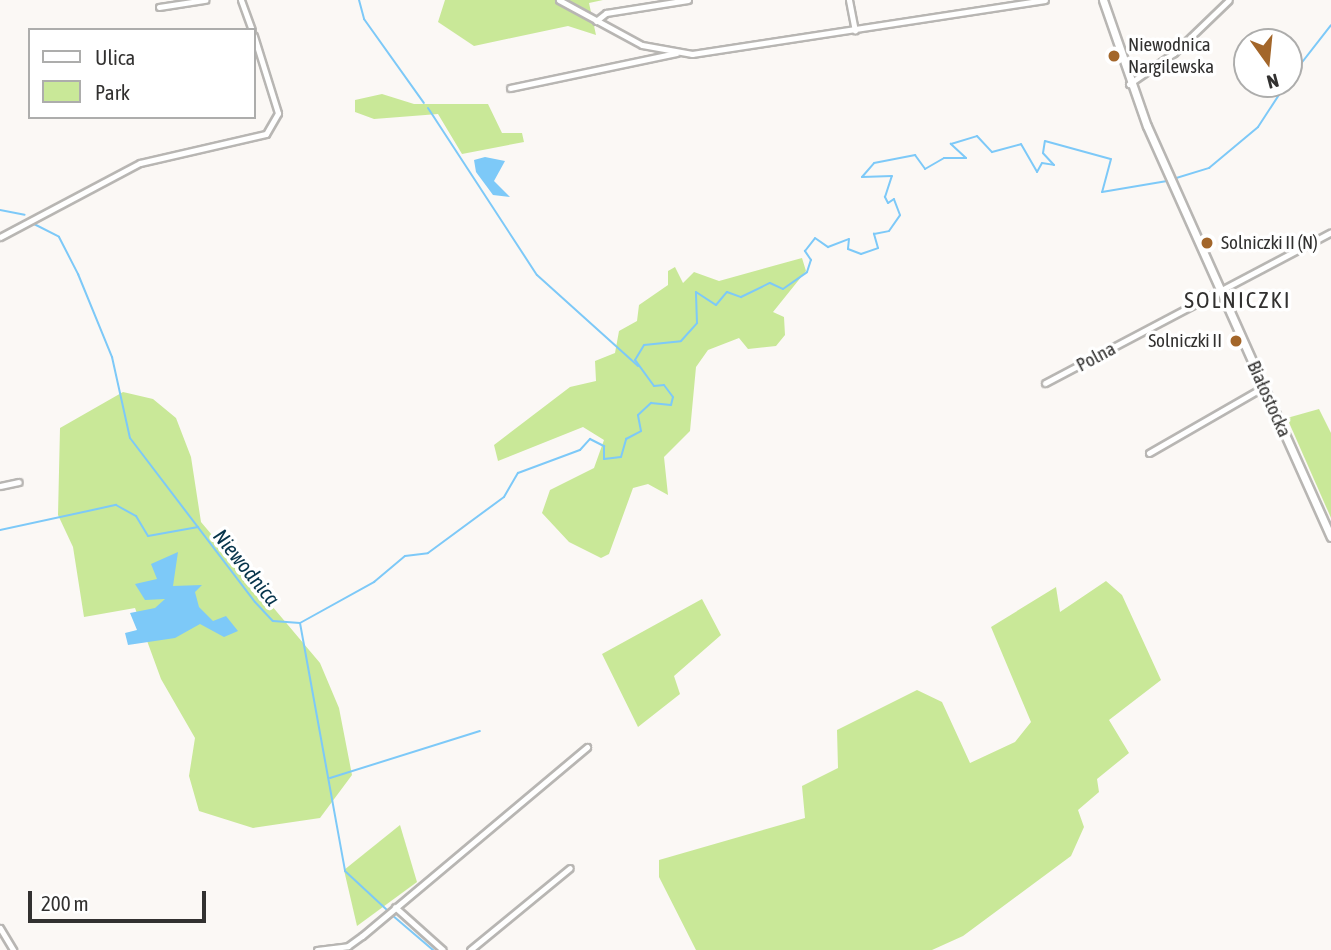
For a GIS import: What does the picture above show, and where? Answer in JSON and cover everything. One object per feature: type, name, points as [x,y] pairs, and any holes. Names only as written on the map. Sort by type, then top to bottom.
[{"type":"street","points":[[159,7],[205,0]]},
{"type":"street","points":[[242,0],[251,28]]},
{"type":"street","points":[[559,0],[642,45],[676,53]]},
{"type":"street","points":[[596,21],[606,13],[688,0]]},
{"type":"street","points":[[849,0],[855,30]]},
{"type":"street","points":[[510,88],[676,53],[855,30],[1045,0]]},
{"type":"street","name":"Białostocka","points":[[1103,0],[1129,84],[1331,537]]},
{"type":"street","points":[[1129,84],[1174,53],[1229,0]]},
{"type":"street","points":[[0,237],[116,173],[266,134],[278,113],[256,42]]},
{"type":"street","name":"Polna","points":[[1045,383],[1331,232]]},
{"type":"street","points":[[1149,453],[1264,387]]},
{"type":"street","points":[[0,486],[19,482]]},
{"type":"street","points":[[317,950],[348,946],[587,747]]},
{"type":"street","points":[[470,950],[570,868]]},
{"type":"street","points":[[395,907],[443,950]]},
{"type":"street","points":[[0,928],[13,950]]},
{"type":"green space","points":[[445,0],[603,0],[589,3],[596,35],[568,26],[474,46],[438,22]]},
{"type":"green space","points":[[382,94],[414,104],[488,104],[502,133],[522,133],[524,142],[462,154],[438,114],[374,119],[355,112],[355,100]]},
{"type":"green space","points":[[802,258],[806,271],[773,312],[784,317],[785,335],[776,346],[748,349],[739,338],[708,350],[696,367],[690,431],[664,457],[668,495],[648,484],[633,488],[609,554],[601,558],[569,542],[542,513],[550,490],[594,468],[604,440],[583,427],[498,461],[494,445],[570,387],[596,381],[595,361],[615,353],[619,331],[637,321],[639,305],[668,285],[668,271],[675,267],[683,283],[694,272],[719,281]]},
{"type":"green space","points":[[123,392],[153,399],[176,418],[191,457],[201,522],[320,663],[339,708],[352,775],[320,818],[253,828],[199,811],[189,776],[195,738],[161,679],[135,608],[84,617],[73,547],[58,515],[60,428]]},
{"type":"green space","points":[[1319,409],[1331,433],[1331,518],[1287,418]]},
{"type":"green space","points":[[1106,581],[1122,595],[1161,680],[1109,720],[1129,753],[1097,779],[1099,792],[1078,810],[1084,827],[1071,856],[963,936],[932,950],[696,950],[659,877],[659,860],[805,818],[802,786],[838,768],[837,730],[917,690],[942,702],[970,763],[1015,742],[1031,722],[991,627],[1056,587],[1060,612]]},
{"type":"green space","points":[[702,599],[721,635],[674,676],[680,694],[638,727],[602,654]]},
{"type":"green space","points":[[400,825],[417,882],[357,926],[344,870]]},
{"type":"water","points":[[485,157],[505,161],[494,181],[510,197],[493,195],[476,172],[474,160]]},
{"type":"water","points":[[178,552],[173,586],[202,585],[195,592],[199,607],[213,621],[226,616],[238,631],[224,637],[200,624],[175,638],[128,645],[125,633],[137,630],[130,613],[155,608],[165,599],[145,600],[135,584],[157,579],[151,564]]},
{"type":"waterway","points":[[359,0],[364,19],[424,103]]},
{"type":"waterway","name":"Niewodnica","points":[[1303,61],[1331,25]]},
{"type":"waterway","name":"Niewodnica","points":[[1173,179],[1209,168],[1258,127],[1277,98]]},
{"type":"waterway","points":[[428,108],[537,275],[638,366]]},
{"type":"waterway","name":"Niewodnica","points":[[34,224],[59,237],[78,274],[112,357],[130,438],[255,602],[273,621],[300,623],[374,582],[405,556],[428,553],[504,497],[518,473],[580,450],[590,439],[604,446],[604,459],[621,457],[626,439],[641,431],[638,415],[651,403],[671,405],[673,397],[664,385],[654,386],[635,360],[644,345],[681,341],[697,323],[696,292],[716,305],[727,292],[741,297],[770,283],[783,289],[807,272],[811,260],[805,251],[815,238],[828,247],[849,239],[848,249],[861,254],[878,248],[874,234],[889,231],[900,215],[894,199],[888,203],[885,197],[892,176],[862,177],[874,163],[915,155],[925,169],[944,158],[966,158],[951,144],[977,136],[992,152],[1021,144],[1037,172],[1042,163],[1054,165],[1043,153],[1045,141],[1111,159],[1102,192],[1167,181]]},
{"type":"waterway","name":"Niewodnica","points":[[0,210],[25,215]]},
{"type":"waterway","points":[[0,530],[116,505],[136,516],[148,536],[198,527]]},
{"type":"waterway","points":[[300,623],[345,871],[387,910]]},
{"type":"waterway","points":[[330,778],[480,731]]},
{"type":"waterway","points":[[392,915],[433,950]]},
{"type":"place","name":"Niewodnica Nargilewska","points":[[1114,56]]},
{"type":"place","name":"Solniczki II (N)","points":[[1207,243]]},
{"type":"place","name":"Solniczki II","points":[[1236,341]]},
{"type":"district","name":"SOLNICZKI","points":[[1238,300]]}]
